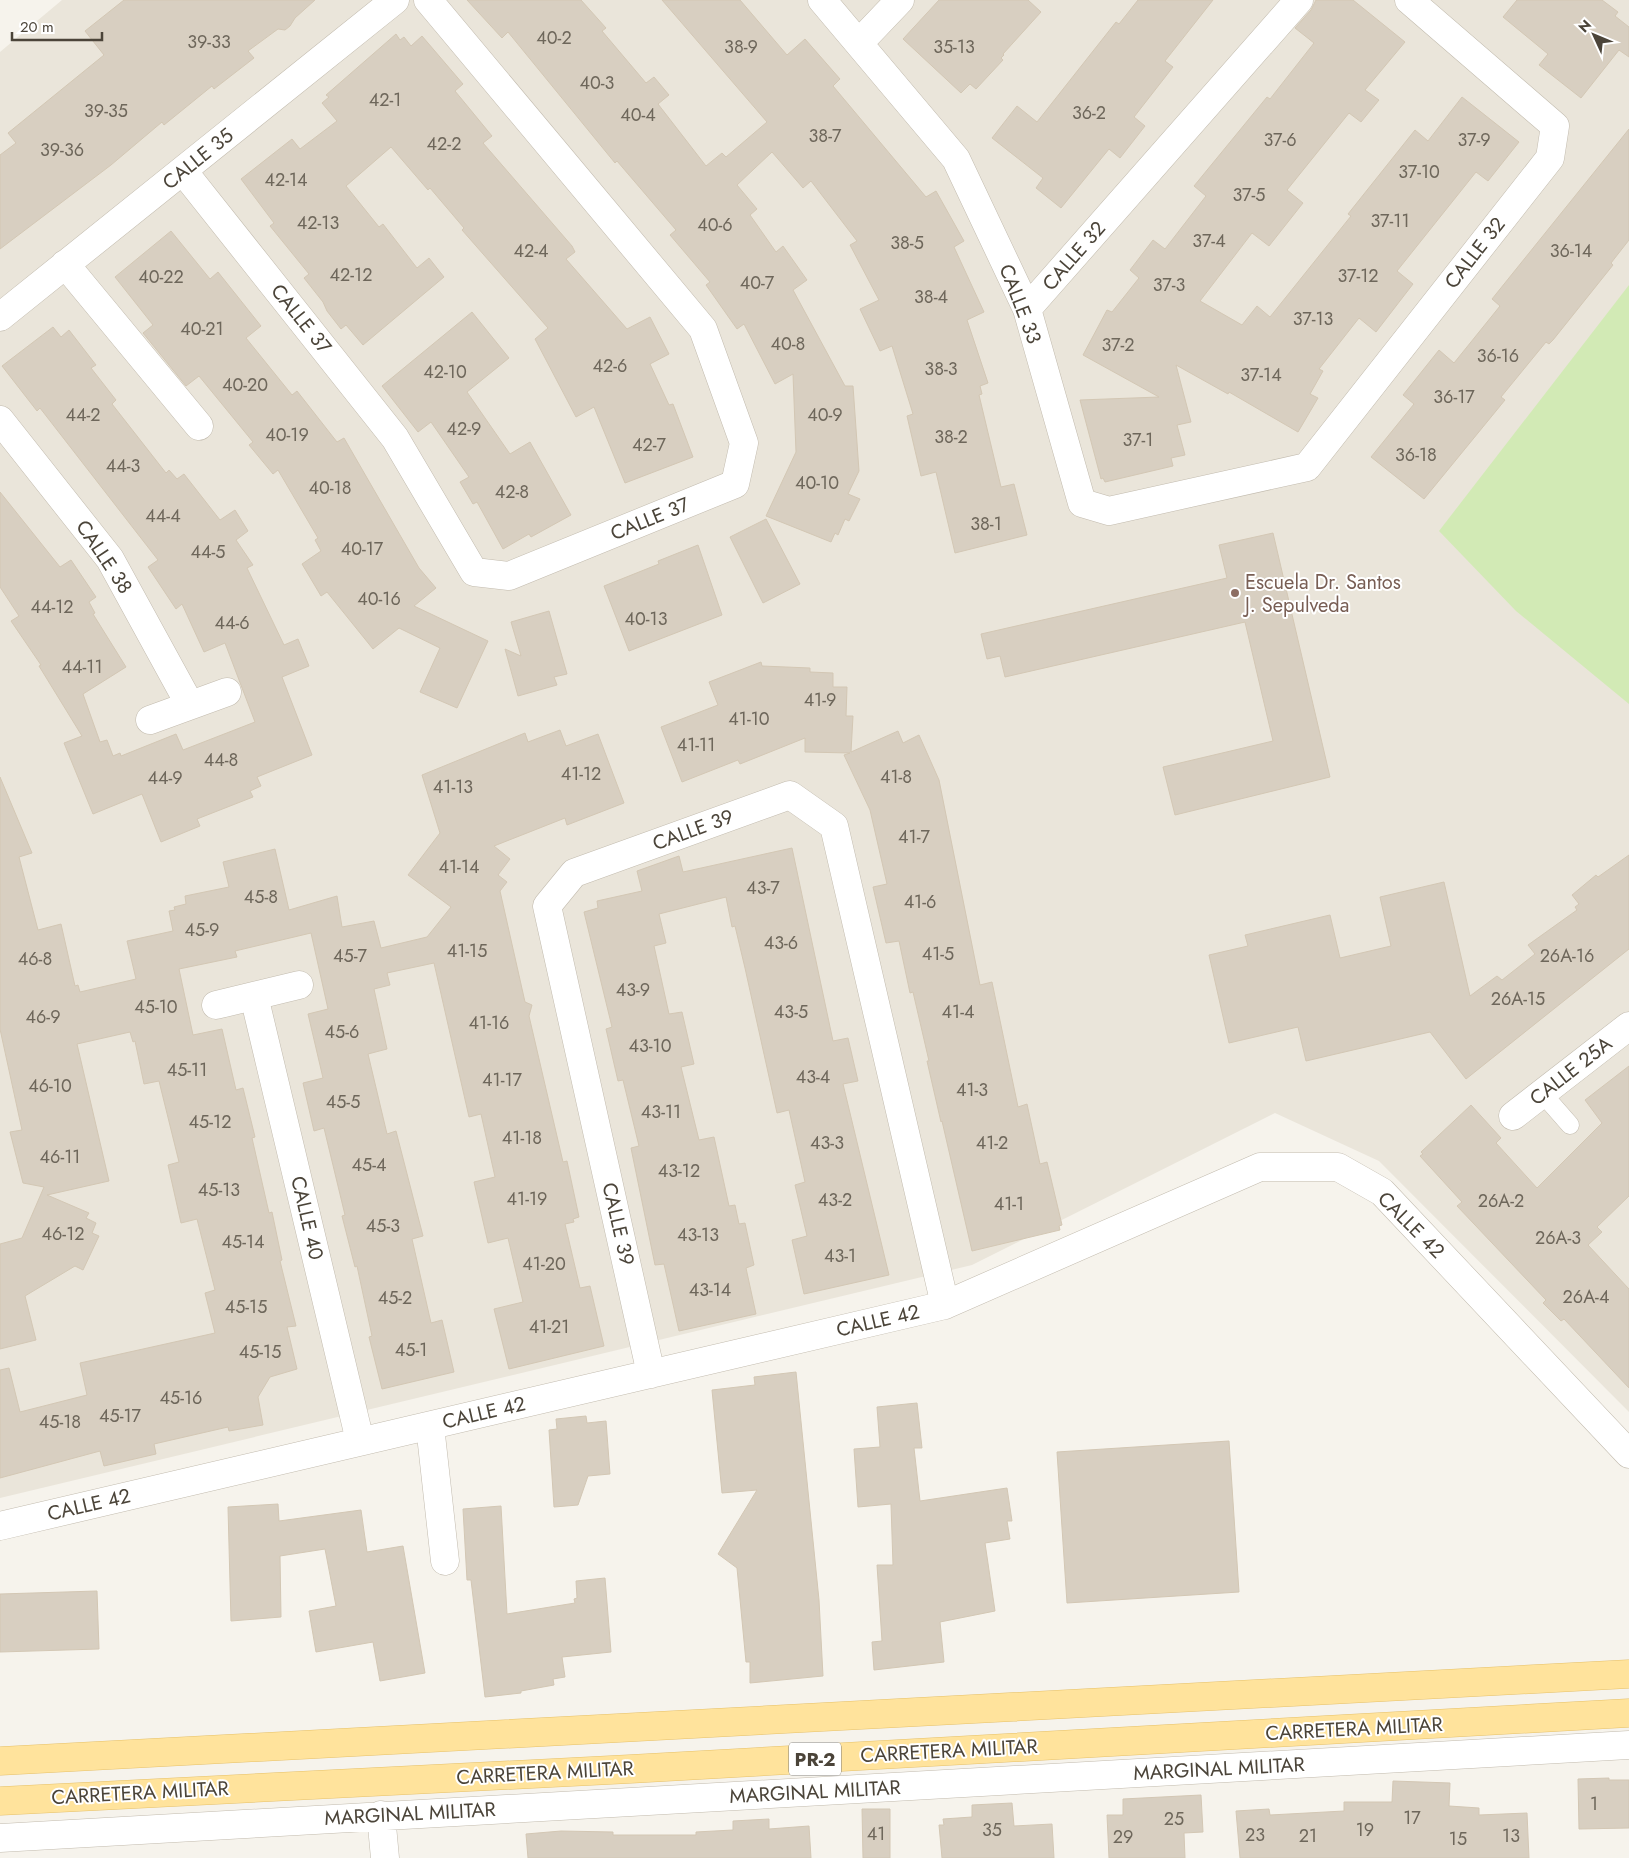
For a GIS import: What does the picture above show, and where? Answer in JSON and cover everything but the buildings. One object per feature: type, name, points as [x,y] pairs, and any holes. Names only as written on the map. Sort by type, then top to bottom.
[{"type":"main road","name":"CARRETERA MILITAR","points":[[0,1761],[1629,1674]]},
{"type":"main road","name":"CARRETERA MILITAR","points":[[0,1801],[1629,1714]]},
{"type":"street","name":"CALLE 35","points":[[0,317],[395,0]]},
{"type":"street","name":"CALLE 37","points":[[183,171],[395,438],[474,572],[509,576],[735,484],[744,443],[703,329],[428,0]]},
{"type":"street","name":"CALLE 33","points":[[822,0],[956,160],[1027,309],[1082,503],[1109,512],[1235,483]]},
{"type":"street","points":[[859,43],[900,0]]},
{"type":"street","name":"CALLE 32","points":[[1027,309],[1299,0]]},
{"type":"street","name":"CALLE 32","points":[[1235,483],[1307,467],[1550,158],[1555,126],[1409,0]]},
{"type":"street","points":[[65,264],[200,426]]},
{"type":"street","name":"CALLE 38","points":[[0,420],[110,559],[190,705]]},
{"type":"street","points":[[150,720],[227,692]]},
{"type":"street","name":"CALLE 39","points":[[651,1374],[546,906],[574,873],[790,795],[834,826],[945,1305]]},
{"type":"street","points":[[216,1005],[298,985]]},
{"type":"street","name":"CALLE 40","points":[[254,996],[360,1441]]},
{"type":"street","name":"CALLE 25A","points":[[1513,1116],[1629,1026]]},
{"type":"street","name":"CALLE 42","points":[[0,1526],[945,1305],[1260,1167],[1338,1167],[1382,1192],[1629,1454]]},
{"type":"street","points":[[430,1426],[445,1561]]},
{"type":"street","name":"MARGINAL MILITAR","points":[[0,1838],[1629,1745]]},
{"type":"street","points":[[381,1815],[385,1858]]},
{"type":"lane","points":[[1542,1093],[1570,1125]]},
{"type":"shaded area","points":[[62,0],[1629,0],[1629,1412],[1379,1161],[1275,1113],[972,1265],[0,1498],[0,52]]},
{"type":"green space","points":[[1629,285],[1629,704],[1516,611],[1439,531]]},
{"type":"place","name":"Escuela Dr. Santos J. Sepulveda","points":[[1235,593]]}]
